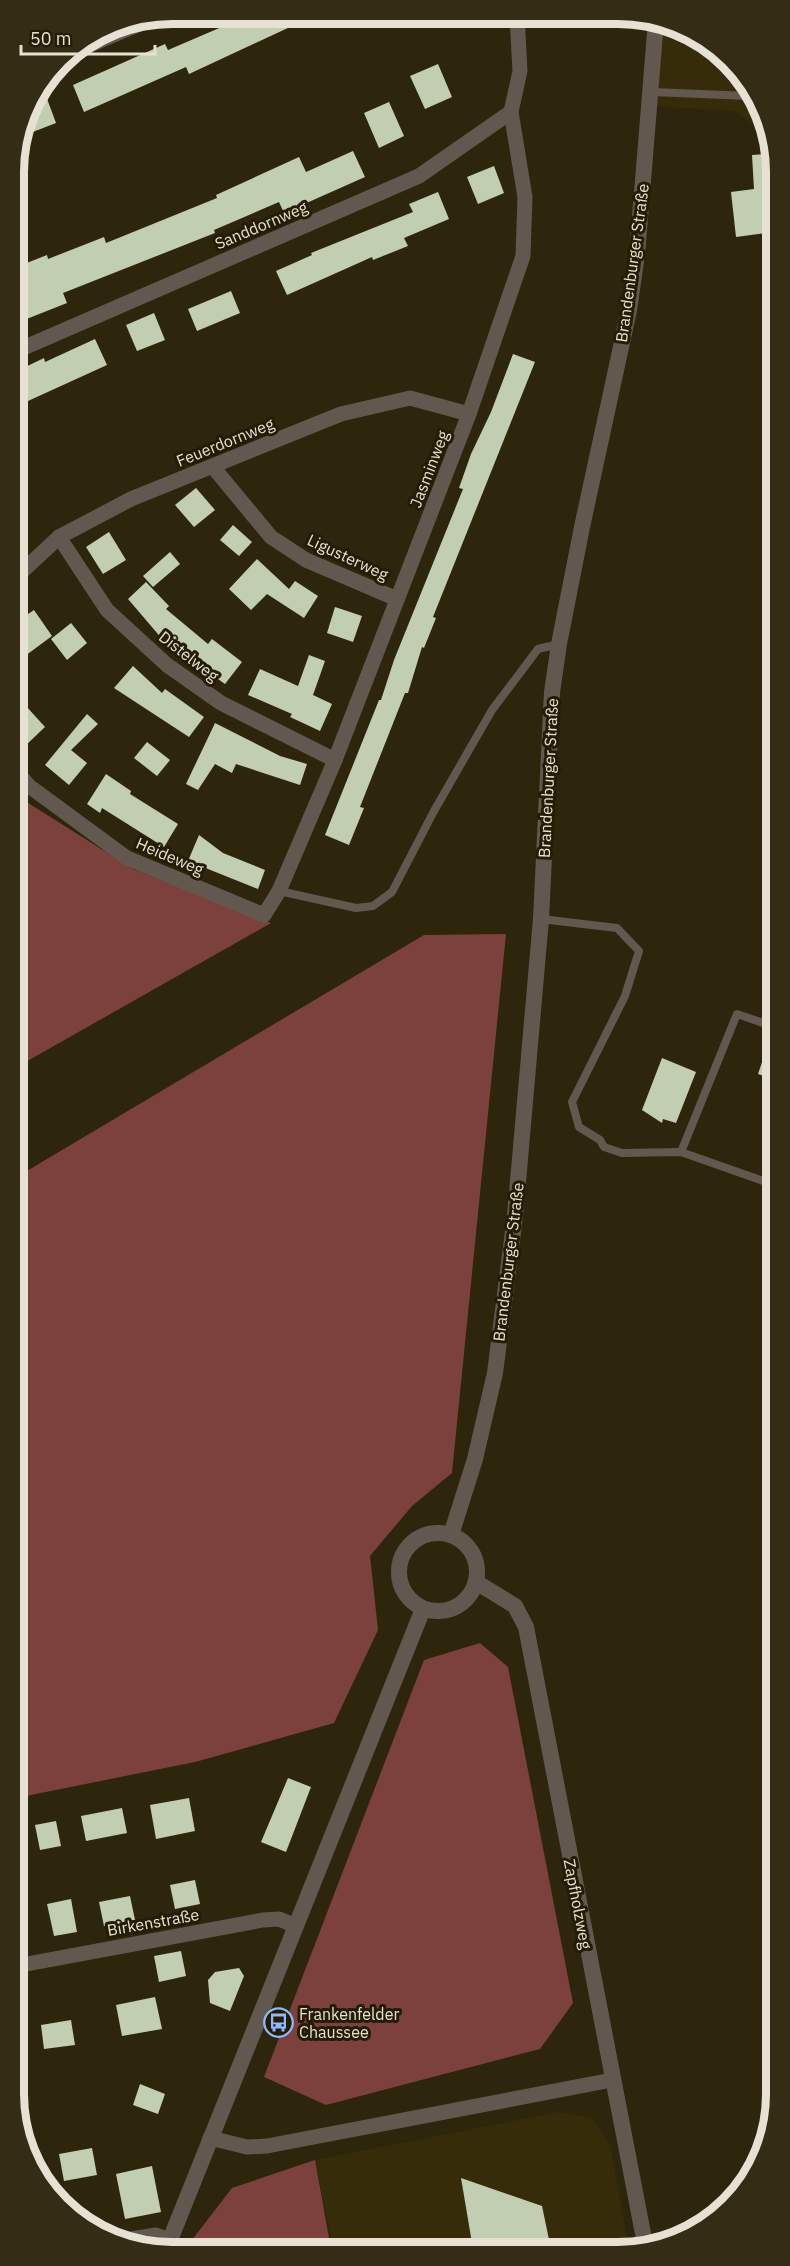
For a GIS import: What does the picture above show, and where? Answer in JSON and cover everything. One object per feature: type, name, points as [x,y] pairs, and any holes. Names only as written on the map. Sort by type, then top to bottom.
[{"type":"street","name":"Jasminweg","points":[[264,915],[279,891],[335,760],[469,414],[524,256],[525,198],[511,112],[520,71],[517,24]]},
{"type":"street","name":"Brandenburger Straße","points":[[451,1535],[475,1459],[495,1373],[515,1216],[541,920],[552,692],[559,644],[629,310],[652,92],[656,29]]},
{"type":"street","name":"Sanddornweg","points":[[24,347],[419,176],[511,112]]},
{"type":"street","name":"Feuerdornweg","points":[[24,569],[58,537],[131,499],[341,414],[410,398],[469,414]]},
{"type":"street","name":"Ligusterweg","points":[[213,467],[271,537],[306,560],[397,599]]},
{"type":"street","name":"Distelweg","points":[[58,537],[107,610],[167,665],[221,703],[335,760]]},
{"type":"street","name":"Heideweg","points":[[24,780],[127,858],[264,915]]},
{"type":"street","points":[[438,1533],[451,1535],[461,1541],[475,1559],[476,1582],[471,1594],[455,1607],[436,1612],[423,1609],[411,1602],[403,1591],[399,1578],[399,1565],[404,1552],[419,1538],[438,1533]]},
{"type":"street","name":"Zapfholzweg","points":[[476,1582],[515,1606],[526,1627],[644,2240]]},
{"type":"street","points":[[169,2242],[423,1609]]},
{"type":"street","name":"Birkenstraße","points":[[24,1965],[262,1920],[279,1919],[296,1926]]},
{"type":"street","points":[[210,2138],[247,2148],[267,2146],[612,2080]]},
{"type":"street","points":[[138,2238],[156,2235],[164,2242]]},
{"type":"lane","points":[[652,92],[744,96]]},
{"type":"lane","points":[[279,891],[356,908],[373,906],[392,892],[434,811],[505,691],[538,649],[559,644]]},
{"type":"lane","points":[[541,920],[617,928],[639,951],[626,996],[572,1102],[579,1127],[600,1140],[604,1147],[622,1153],[681,1152],[766,1182]]},
{"type":"lane","points":[[681,1152],[737,1014],[766,1024]]},
{"type":"shaded area","points":[[657,29],[692,44],[723,67],[746,98],[759,127],[734,111],[651,106]]},
{"type":"shaded area","points":[[24,800],[133,869],[271,923],[24,1063]]},
{"type":"shaded area","points":[[506,934],[452,1473],[412,1506],[370,1556],[378,1630],[334,1723],[195,1762],[24,1796],[24,1173],[424,935]]},
{"type":"shaded area","points":[[480,1643],[508,1667],[573,2003],[540,2049],[326,2105],[264,2077],[424,1660]]},
{"type":"shaded area","points":[[558,2112],[593,2118],[610,2145],[628,2241],[332,2242],[315,2160]]},
{"type":"shaded area","points":[[315,2160],[330,2242],[190,2242],[232,2188]]},
{"type":"building","points":[[229,24],[296,24],[189,74],[186,67],[84,112],[73,85],[165,44],[168,50]]},
{"type":"building","points":[[438,64],[452,97],[425,109],[410,76]]},
{"type":"building","points":[[45,96],[56,123],[29,133],[35,116]]},
{"type":"building","points":[[389,102],[404,136],[379,148],[364,113]]},
{"type":"building","points":[[353,151],[365,177],[284,213],[279,202],[214,230],[215,233],[63,293],[67,303],[24,320],[24,264],[47,255],[48,259],[104,237],[106,243],[217,198],[216,195],[299,157],[306,172]]},
{"type":"building","points":[[765,154],[766,233],[736,237],[731,192],[754,189],[752,155]]},
{"type":"building","points":[[494,166],[504,193],[478,204],[467,177]]},
{"type":"building","points":[[438,192],[449,219],[404,238],[408,246],[373,260],[372,257],[287,295],[276,271],[312,255],[311,253],[413,212],[409,204]]},
{"type":"building","points":[[231,291],[240,313],[197,331],[188,309]]},
{"type":"building","points":[[154,313],[165,340],[137,351],[126,325]]},
{"type":"building","points":[[95,339],[107,365],[28,401],[24,392],[24,368],[44,358],[45,362]]},
{"type":"building","points":[[513,354],[535,362],[433,617],[436,618],[424,648],[422,647],[408,693],[405,693],[360,807],[364,808],[349,845],[325,835],[379,700],[381,700],[394,660],[463,489],[459,488],[471,454],[491,412]]},
{"type":"building","points":[[196,488],[215,510],[194,527],[175,505]]},
{"type":"building","points":[[233,525],[252,542],[239,556],[220,540]]},
{"type":"building","points":[[109,532],[126,560],[103,574],[86,547]]},
{"type":"building","points":[[170,552],[180,564],[153,587],[143,576]]},
{"type":"building","points":[[257,559],[289,589],[295,581],[318,596],[304,618],[267,594],[251,610],[229,589]]},
{"type":"building","points":[[146,582],[169,606],[166,609],[208,644],[212,639],[242,662],[225,684],[163,640],[128,599]]},
{"type":"building","points":[[335,607],[362,616],[353,642],[327,633]]},
{"type":"building","points":[[34,610],[52,636],[25,656],[24,654],[24,617]]},
{"type":"building","points":[[71,623],[87,643],[67,660],[51,639]]},
{"type":"building","points":[[309,655],[325,661],[313,695],[332,704],[320,731],[290,717],[292,714],[248,695],[260,669],[298,686]]},
{"type":"building","points":[[133,666],[162,693],[165,689],[204,717],[189,737],[114,688]]},
{"type":"building","points":[[26,706],[45,727],[24,747],[24,708]]},
{"type":"building","points":[[87,714],[98,724],[71,750],[87,763],[69,785],[45,765]]},
{"type":"building","points":[[215,723],[280,756],[307,764],[300,785],[236,764],[232,773],[215,764],[198,790],[186,784]]},
{"type":"building","points":[[147,742],[170,760],[157,776],[134,758]]},
{"type":"building","points":[[106,774],[131,791],[130,794],[178,824],[164,847],[102,808],[100,813],[87,804]]},
{"type":"building","points":[[199,835],[223,853],[265,870],[258,889],[188,861]]},
{"type":"building","points":[[766,1051],[766,1077],[758,1074]]},
{"type":"building","points":[[662,1058],[696,1072],[676,1123],[663,1119],[662,1123],[642,1110]]},
{"type":"building","points":[[288,1778],[311,1787],[286,1852],[261,1842]]},
{"type":"building","points":[[189,1798],[195,1831],[156,1839],[150,1805]]},
{"type":"building","points":[[122,1808],[127,1833],[86,1841],[81,1816]]},
{"type":"building","points":[[56,1821],[61,1846],[40,1850],[35,1825]]},
{"type":"building","points":[[195,1880],[200,1904],[175,1909],[170,1885]]},
{"type":"building","points":[[130,1896],[135,1920],[104,1926],[99,1902]]},
{"type":"building","points":[[71,1899],[77,1932],[54,1936],[47,1904]]},
{"type":"building","points":[[181,1951],[186,1976],[159,1982],[154,1956]]},
{"type":"building","points":[[239,1968],[244,1976],[230,2011],[210,2003],[208,1980],[215,1972]]},
{"type":"building","points":[[155,1997],[162,2029],[122,2036],[116,2005]]},
{"type":"building","points":[[71,2020],[75,2045],[44,2049],[41,2025]]},
{"type":"building","points":[[140,2084],[165,2094],[158,2114],[133,2105]]},
{"type":"building","points":[[92,2148],[97,2175],[64,2181],[59,2154]]},
{"type":"building","points":[[152,2166],[161,2212],[125,2219],[116,2174]]},
{"type":"building","points":[[461,2178],[542,2206],[550,2242],[472,2242]]},
{"type":"place","name":"Frankenfelder Chaussee","points":[[278,2023]]}]
